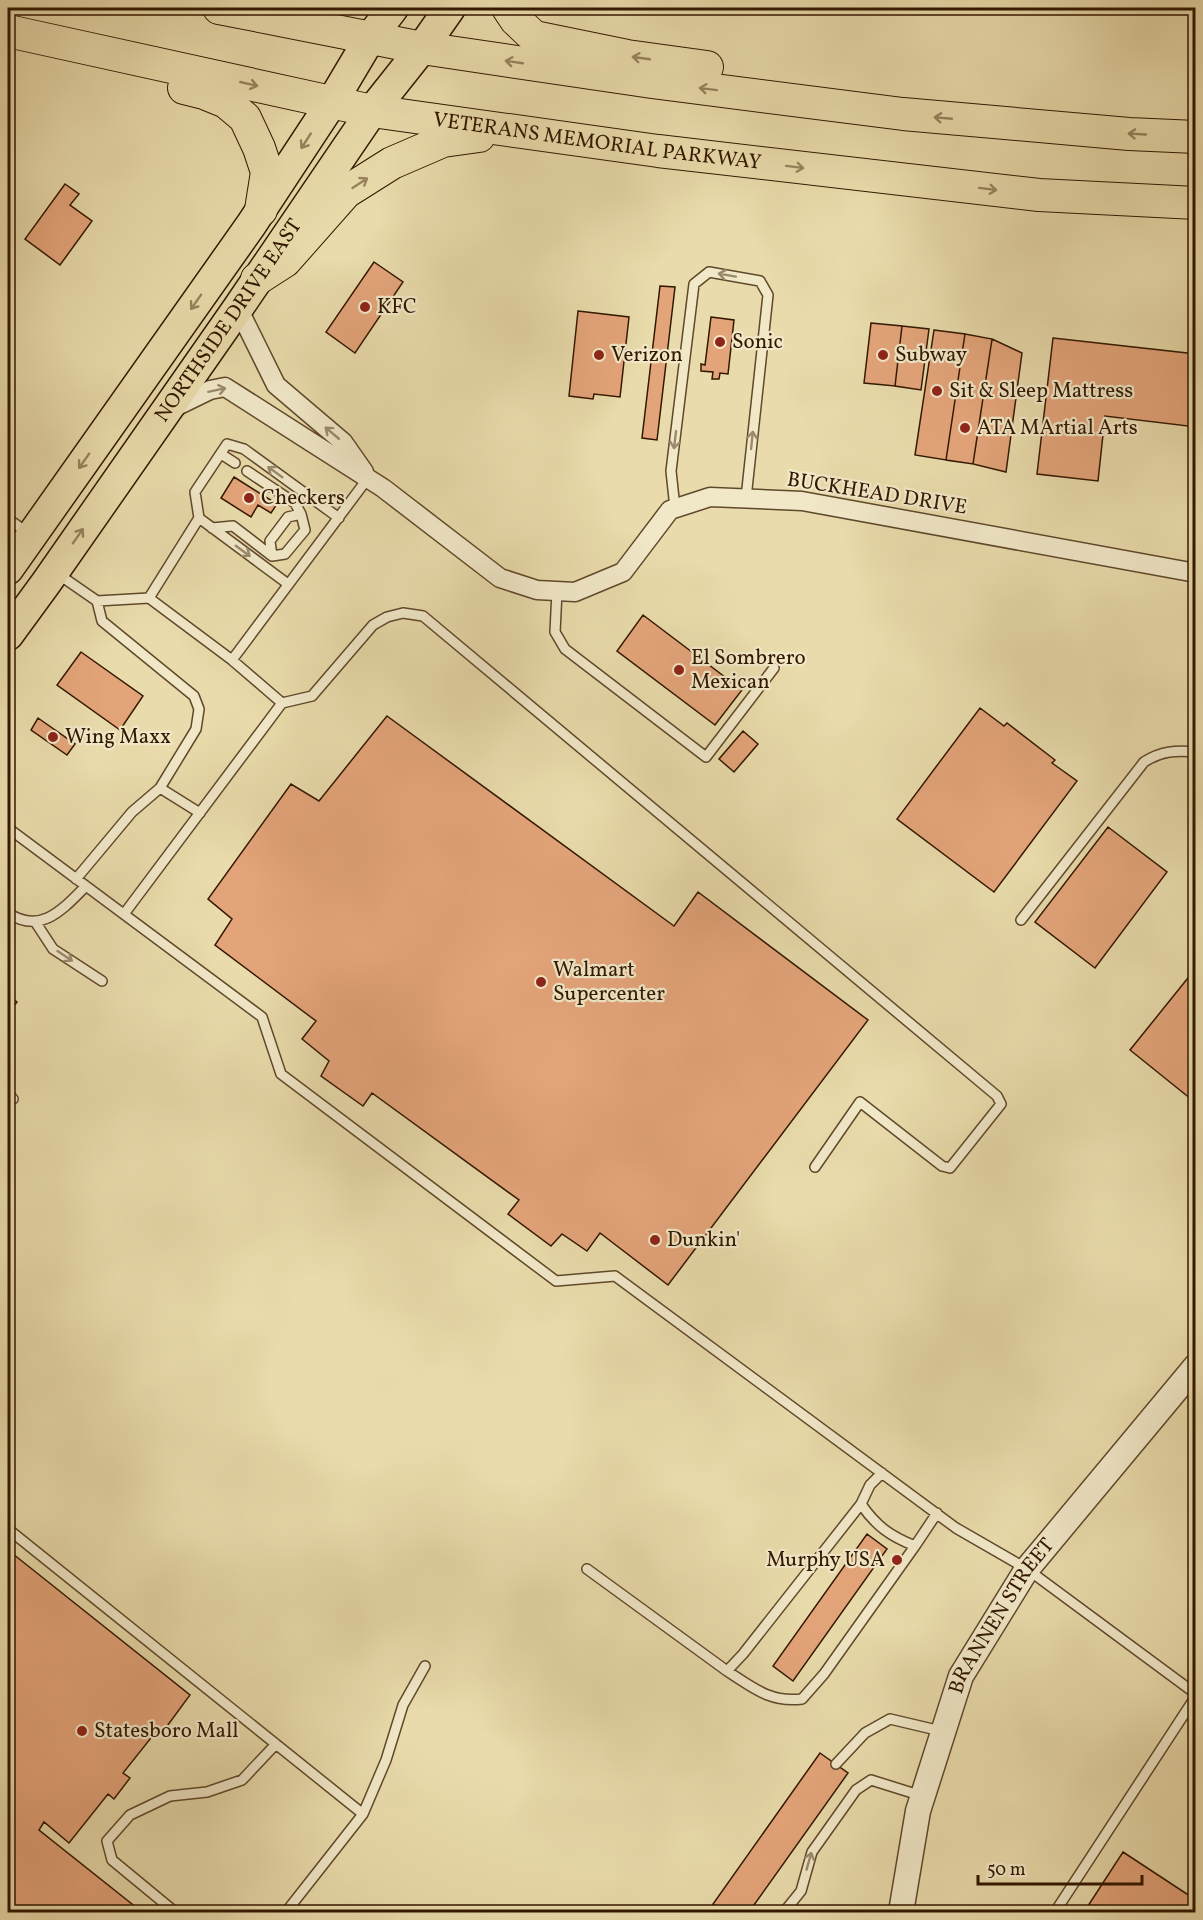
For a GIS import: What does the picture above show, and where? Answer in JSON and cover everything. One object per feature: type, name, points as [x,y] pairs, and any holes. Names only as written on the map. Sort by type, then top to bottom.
[{"type":"highway","points":[[227,9],[282,8]]},
{"type":"highway","points":[[508,8],[516,20],[534,38],[627,56],[727,70],[903,114]]},
{"type":"highway","points":[[227,9],[422,48],[652,82],[903,114],[1129,134],[1196,137]]},
{"type":"highway","name":"VETERANS MEMORIAL PARKWAY","points":[[8,31],[372,111],[658,151],[1040,195],[1196,203]]},
{"type":"highway","points":[[8,48],[60,62],[204,93],[226,102],[245,118],[267,172],[261,210]]},
{"type":"highway","points":[[257,279],[285,261],[346,192],[392,163],[442,141],[513,131]]},
{"type":"main road","name":"NORTHSIDE DRIVE EAST","points":[[8,569],[19,527],[261,210],[332,102],[370,38],[393,8]]},
{"type":"main road","name":"NORTHSIDE DRIVE EAST","points":[[8,634],[238,308],[372,111],[422,48],[450,8]]},
{"type":"street","name":"BUCKHEAD DRIVE","points":[[238,308],[276,385],[343,442],[368,478]]},
{"type":"street","name":"BUCKHEAD DRIVE","points":[[163,412],[210,390],[225,387],[368,478],[500,578],[537,590],[575,591],[622,572],[670,510],[710,497],[802,501],[1196,573]]},
{"type":"street","name":"BRANNEN STREET","points":[[902,1912],[918,1811],[961,1676],[1027,1569],[1196,1366]]},
{"type":"lane","points":[[675,508],[671,471],[693,284],[709,272],[760,281],[768,295],[746,498]]},
{"type":"lane","points":[[148,598],[199,518],[195,492],[227,444],[244,449],[339,518]]},
{"type":"lane","points":[[221,454],[235,463]]},
{"type":"lane","points":[[212,528],[233,526],[272,556],[285,554],[305,530],[295,502],[247,471]]},
{"type":"lane","points":[[232,660],[368,478]]},
{"type":"lane","points":[[272,556],[270,542],[288,517],[301,514]]},
{"type":"lane","points":[[199,518],[288,584]]},
{"type":"lane","points":[[54,571],[97,601],[148,598],[232,660],[282,703]]},
{"type":"lane","points":[[557,591],[555,632],[565,649],[706,757],[774,668]]},
{"type":"lane","points":[[76,879],[132,812],[160,788],[196,729],[200,709],[194,696],[102,621],[97,601]]},
{"type":"lane","points":[[124,914],[282,703],[312,696],[373,625],[387,617],[403,613],[423,616],[998,1096],[1001,1104],[950,1168],[942,1166],[860,1102],[815,1167]]},
{"type":"lane","points":[[1021,920],[1144,762],[1156,754],[1179,750],[1196,752]]},
{"type":"lane","points":[[160,788],[200,813]]},
{"type":"lane","points":[[8,828],[262,1017],[281,1074],[556,1281],[615,1276],[957,1528],[1027,1569],[1196,1695],[1055,1912]]},
{"type":"lane","points":[[8,913],[36,923],[60,913],[86,886]]},
{"type":"lane","points":[[36,923],[53,949],[102,981]]},
{"type":"lane","points":[[727,1671],[743,1654],[861,1504],[870,1485],[882,1473]]},
{"type":"lane","points":[[861,1504],[873,1522],[898,1539],[915,1546]]},
{"type":"lane","points":[[587,1569],[759,1692],[786,1701],[802,1699],[824,1674],[937,1513]]},
{"type":"lane","points":[[8,1529],[363,1814]]},
{"type":"lane","points":[[286,1912],[363,1814],[386,1760],[403,1705],[425,1666]]},
{"type":"lane","points":[[836,1764],[865,1733],[890,1719],[943,1731]]},
{"type":"lane","points":[[175,1912],[112,1860],[107,1841],[130,1815],[170,1796],[207,1792],[242,1780],[276,1744]]},
{"type":"lane","points":[[784,1912],[801,1891],[812,1852],[856,1790],[871,1780],[922,1796]]},
{"type":"building","points":[[65,184],[79,194],[70,205],[92,221],[60,265],[25,239]]},
{"type":"building","name":"KFC","points":[[374,262],[403,282],[355,353],[326,332]]},
{"type":"building","points":[[660,286],[675,287],[657,440],[642,438]]},
{"type":"building","name":"Verizon","points":[[578,311],[629,317],[620,397],[594,394],[593,399],[569,396]]},
{"type":"building","name":"Sonic","points":[[711,317],[734,320],[728,374],[720,373],[719,379],[712,379],[713,372],[701,371],[701,364],[705,365]]},
{"type":"building","name":"Subway","points":[[871,323],[902,326],[895,386],[864,383]]},
{"type":"building","points":[[902,326],[929,329],[921,390],[895,386]]},
{"type":"building","points":[[934,330],[965,334],[946,460],[915,455]]},
{"type":"building","name":"ATA MArtial Arts","points":[[965,334],[992,339],[973,464],[946,460]]},
{"type":"building","points":[[1053,338],[1196,354],[1196,427],[1105,416],[1098,481],[1037,474]]},
{"type":"building","points":[[992,339],[1022,353],[1006,472],[973,464]]},
{"type":"building","points":[[234,477],[277,504],[271,513],[258,505],[251,517],[221,498]]},
{"type":"building","name":"El Sombrero Mexican","points":[[643,615],[742,690],[715,725],[617,651]]},
{"type":"building","points":[[81,652],[143,696],[120,730],[57,685]]},
{"type":"building","points":[[980,708],[1004,726],[1007,723],[1055,760],[1052,763],[1077,781],[994,892],[897,819]]},
{"type":"building","name":"Walmart Supercenter","points":[[387,716],[674,926],[698,892],[868,1020],[668,1285],[600,1233],[587,1251],[562,1234],[551,1246],[508,1214],[519,1200],[372,1093],[363,1106],[321,1076],[329,1061],[302,1039],[316,1021],[215,945],[232,919],[208,899],[291,784],[319,801]]},
{"type":"building","name":"Wing Maxx","points":[[38,718],[75,744],[67,755],[31,730]]},
{"type":"building","points":[[743,731],[758,744],[734,772],[719,759]]},
{"type":"building","points":[[1108,827],[1167,872],[1095,968],[1035,922]]},
{"type":"building","points":[[1196,968],[1196,1094],[1191,1099],[1130,1050]]},
{"type":"building","points":[[8,994],[17,1002],[8,1013]]},
{"type":"building","points":[[867,1534],[887,1549],[793,1681],[773,1666]]},
{"type":"building","name":"Statesboro Mall","points":[[8,1550],[190,1695],[162,1733],[158,1729],[123,1773],[130,1778],[114,1799],[108,1794],[69,1843],[44,1822],[39,1830],[142,1912],[8,1912]]},
{"type":"building","points":[[820,1753],[848,1773],[749,1912],[724,1912],[713,1904]]},
{"type":"building","points":[[1123,1852],[1196,1900],[1196,1912],[1084,1912]]},
{"type":"place","name":"KFC","points":[[365,307]]},
{"type":"place","name":"Sonic","points":[[720,342]]},
{"type":"place","name":"Verizon","points":[[599,355]]},
{"type":"place","name":"Subway","points":[[883,355]]},
{"type":"place","name":"Sit & Sleep Mattress","points":[[937,391]]},
{"type":"place","name":"ATA MArtial Arts","points":[[965,428]]},
{"type":"place","name":"Checkers","points":[[249,498]]},
{"type":"place","name":"El Sombrero Mexican","points":[[679,670]]},
{"type":"place","name":"Wing Maxx","points":[[53,737]]},
{"type":"place","name":"Walmart Supercenter","points":[[541,982]]},
{"type":"place","name":"Dunkin'","points":[[655,1240]]},
{"type":"place","name":"Murphy USA","points":[[897,1560]]},
{"type":"place","name":"Statesboro Mall","points":[[82,1731]]}]
